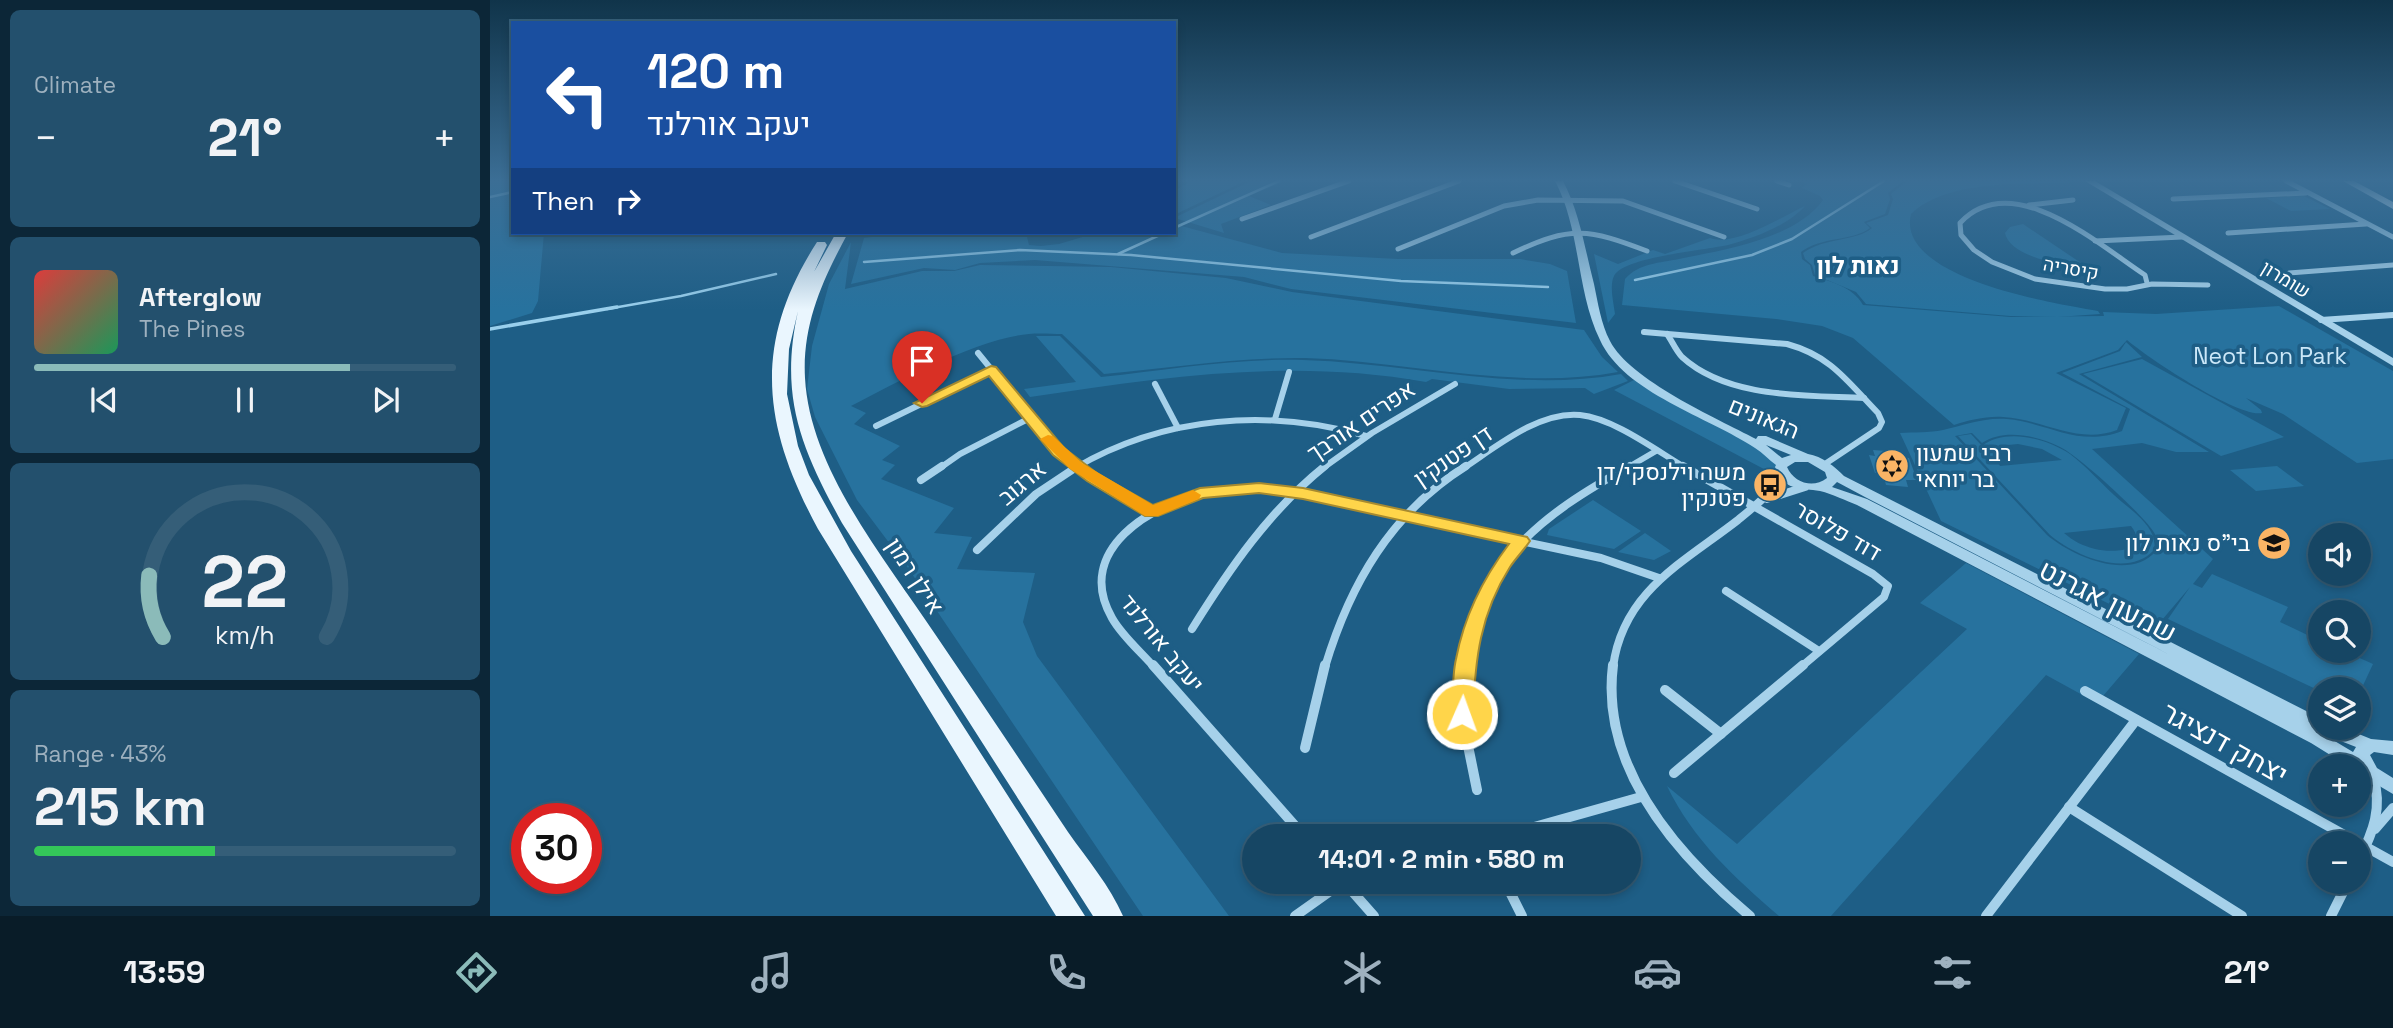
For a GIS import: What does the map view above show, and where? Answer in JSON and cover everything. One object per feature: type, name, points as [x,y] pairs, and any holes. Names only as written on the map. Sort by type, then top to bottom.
[{"type":"main road","name":"אילן רמון","points":[[827,235],[799,286],[787,318],[780,355],[782,416],[795,462],[831,531],[1071,916]]},
{"type":"main road","name":"אילן רמון","points":[[841,235],[814,284],[804,316],[798,352],[801,411],[815,456],[851,523],[1109,916]]},
{"type":"street","points":[[1311,237],[1346,224]]},
{"type":"street","points":[[1398,248],[1460,224]]},
{"type":"street","name":"הגאונים","points":[[1574,224],[1597,319],[1609,351],[1638,378],[1760,446],[1791,481],[1813,487]]},
{"type":"street","points":[[1687,224],[1724,237]]},
{"type":"street","name":"קיסריה","points":[[1960,224],[1961,235],[1971,248],[1991,261],[2035,278],[2106,290],[2132,289],[2147,283],[2208,285]]},
{"type":"street","name":"קיסריה","points":[[2068,224],[2145,275],[2147,283]]},
{"type":"street","name":"שומרון","points":[[2160,224],[2393,363]]},
{"type":"street","points":[[2228,233],[2366,224],[2393,237]]},
{"type":"street","points":[[1513,253],[1546,236],[1576,231],[1604,235],[1647,251]]},
{"type":"street","name":"קיסריה","points":[[2094,241],[2182,237]]},
{"type":"street","points":[[2289,273],[2393,265]]},
{"type":"street","points":[[2321,320],[2393,315]]},
{"type":"street","points":[[1644,332],[1787,344],[1810,349],[1826,359],[1880,416],[1882,425],[1828,467],[1833,479],[1831,483],[1757,504]]},
{"type":"street","points":[[1667,334],[1679,353],[1726,383],[1757,390],[1864,398]]},
{"type":"street","points":[[978,354],[1059,452],[1076,466],[1152,512]]},
{"type":"street","points":[[876,426],[991,370]]},
{"type":"street","points":[[1275,419],[1289,372]]},
{"type":"street","points":[[1155,384],[1178,428]]},
{"type":"street","name":"אפרים אורבך","points":[[1192,629],[1245,551],[1294,492],[1366,436],[1455,384]]},
{"type":"street","name":"דן פטנקין","points":[[1305,748],[1317,689],[1337,624],[1355,584],[1372,556],[1404,515],[1437,485],[1513,438],[1561,415],[1588,415],[1757,504]]},
{"type":"street","name":"הגאונים","points":[[1703,416],[1828,467]]},
{"type":"street","points":[[921,480],[960,454],[1030,418]]},
{"type":"street","name":"ארגוב","points":[[977,550],[1037,493],[1076,466],[1128,443],[1178,428],[1217,421],[1275,419],[1317,423],[1366,436]]},
{"type":"street","points":[[1477,790],[1462,714],[1465,660],[1475,621],[1501,566],[1521,541],[1562,508],[1656,451]]},
{"type":"street","points":[[1750,916],[1679,849],[1641,797],[1623,750],[1615,719],[1612,668],[1616,649],[1630,614],[1659,578],[1757,504],[1778,483],[1782,468],[1794,458],[1811,458]]},
{"type":"street","name":"שמעון אגרנט","points":[[1828,467],[1840,479],[1870,495],[2308,719]]},
{"type":"street","name":"שמעון אגרנט","points":[[1813,487],[1846,495],[1897,520],[2317,738],[2342,754]]},
{"type":"street","name":"יעקב אורלנד","points":[[1293,824],[1120,628],[1105,606],[1100,584],[1109,552],[1128,529],[1152,512],[1179,499],[1219,490],[1259,488],[1294,492],[1601,558],[1659,578]]},
{"type":"street","name":"דוד פלוסר","points":[[1674,773],[1884,597],[1888,586],[1873,574],[1757,504]]},
{"type":"street","points":[[1726,590],[1819,652]]},
{"type":"street","points":[[1665,690],[1721,734]]},
{"type":"street","name":"יצחק דנציגר","points":[[2085,691],[2339,831]]},
{"type":"street","name":"יצחק דנציגר","points":[[1986,916],[2136,720]]},
{"type":"street","points":[[2356,740],[2370,746],[2393,748]]},
{"type":"street","points":[[2361,754],[2363,749],[2370,746]]},
{"type":"street","name":"שמעון אגרנט","points":[[2371,773],[2393,787]]},
{"type":"street","points":[[2371,775],[2380,798],[2372,832]]},
{"type":"street","points":[[1545,824],[1641,797]]},
{"type":"street","points":[[2069,807],[2242,916]]},
{"type":"street","points":[[2372,832],[2393,808]]},
{"type":"street","name":"יצחק דנציגר","points":[[2371,849],[2393,862]]},
{"type":"street","points":[[1295,916],[1327,894]]},
{"type":"street","points":[[1355,894],[1374,916]]},
{"type":"street","points":[[1511,894],[1522,916]]},
{"type":"street","points":[[2331,916],[2342,894]]},
{"type":"green space","points":[[490,224],[511,224],[511,235],[544,235],[538,301],[532,313],[490,326]]},
{"type":"green space","points":[[1194,224],[1222,224],[1224,233]]},
{"type":"green space","points":[[1769,224],[1782,224],[1728,245],[1648,259],[1621,269],[1613,280],[1615,314],[1608,323],[1594,254],[1618,264],[1653,250],[1665,254],[1710,238],[1720,240],[1745,235]]},
{"type":"green space","name":"Neot Lon Park","points":[[1795,224],[1866,224],[1870,228],[1854,235],[1818,243],[1801,252],[1802,259],[1810,265],[1813,276],[1848,289],[1863,305],[2011,317],[2104,316],[2103,312],[2156,314],[2279,306],[2393,371],[2393,459],[2357,463],[2283,414],[2246,398],[2262,413],[2250,412],[2214,397],[2127,340],[2118,350],[2056,373],[2126,408],[2117,430],[2088,435],[2003,417],[1954,425],[1853,338],[1822,326],[1776,319],[1622,305],[1625,279],[1637,270],[1650,264],[1737,247]]},
{"type":"green space","points":[[1867,224],[1912,224],[1913,236],[1928,255],[1952,271],[2016,294],[2098,311],[2100,314],[2010,316],[1866,304],[1856,292],[1815,275],[1812,265],[1803,253],[1821,244],[1857,236],[1872,228]]},
{"type":"green space","points":[[2023,224],[2084,265],[2051,262],[2016,248],[2005,233],[2010,227]]},
{"type":"green space","points":[[1176,225],[1282,253],[1398,259],[1520,259],[1550,264],[1567,271],[1576,323],[1291,289],[1244,277],[1035,260],[980,263],[955,270],[924,268],[851,284],[864,238],[887,235],[1024,235],[1029,245],[1059,244],[1089,235],[1176,235]]},
{"type":"green space","points":[[851,242],[845,289],[922,271],[954,271],[980,265],[1111,267],[1226,278],[1292,292],[1584,330],[1602,357],[1618,372],[1579,377],[1501,377],[1344,360],[1280,358],[1104,374],[1062,334],[1033,334],[1009,337],[963,352],[851,406],[866,413],[854,424],[900,446],[882,460],[895,465],[881,479],[954,508],[934,533],[972,537],[957,569],[1035,573],[1023,622],[1037,656],[1229,916],[1143,916],[908,568],[857,500],[815,417],[807,389],[812,346],[829,284]]},
{"type":"green space","points":[[1036,336],[1060,336],[1101,377],[1227,363],[1303,360],[1502,379],[1581,379],[1621,374],[1628,381],[1594,394],[1585,388],[1509,389],[1432,379],[1426,382],[1326,371],[1277,371],[1179,377],[1030,397],[1024,389],[1076,382]]},
{"type":"green space","points":[[2126,342],[2142,357],[2079,374],[2209,452],[2176,452],[2142,443],[2092,449],[2213,559],[2193,584],[2202,588],[2212,574],[2288,607],[2280,622],[2308,635],[2308,663],[2371,663],[2373,664],[2367,677],[2308,677],[2308,685],[2168,619],[2190,587],[2156,627],[1941,521],[1900,433],[1938,431],[1991,419],[2022,421],[2078,436],[2106,436],[2122,431],[2130,409],[2062,373],[2120,351]],"holes":[[[1972,433],[1982,443],[1991,438],[2021,435],[2051,443],[2069,452],[2110,486],[2147,523],[2157,538],[2156,551],[2145,560],[2132,565],[2117,565],[2086,557],[2058,543],[2047,535],[1955,436]]]},
{"type":"green space","points":[[2142,359],[2284,437],[2221,456],[2083,374]]},
{"type":"green space","points":[[1634,380],[1642,381],[1777,457],[1781,478],[1614,390]]},
{"type":"green space","points":[[1971,434],[1982,446],[2003,437],[2027,437],[2070,454],[2142,519],[2152,534],[2154,550],[2143,559],[2116,563],[2101,561],[2072,550],[2050,535],[1958,436]],"holes":[[[2018,444],[2042,449],[2062,460],[2000,466],[1995,457],[1997,451],[2008,445]],[[2131,526],[2136,541],[2133,546],[2119,550],[2091,548],[2064,533]]]},
{"type":"green space","points":[[2277,466],[2304,486],[2256,491],[2230,470]]},
{"type":"green space","points":[[1593,500],[1641,531],[1614,549],[1547,535],[1549,529]]},
{"type":"green space","points":[[1645,533],[1671,551],[1654,560],[1618,552]]},
{"type":"green space","points":[[1966,563],[2139,654],[2097,703],[2046,675],[1831,916],[1779,916],[1746,887],[1702,841],[1667,786],[1737,844],[1967,629],[1920,603]]},
{"type":"building","name":"רבי שמעון בר יוחאי","points":[[1873,450],[1900,452],[1902,457],[1909,458],[1917,480],[1906,480],[1908,487],[1886,485],[1883,474],[1875,473],[1869,455],[1875,456]]},
{"type":"waterway","points":[[1176,227],[1184,224]]},
{"type":"waterway","points":[[1635,280],[1752,255],[1792,239],[1816,224]]},
{"type":"waterway","points":[[1118,254],[1160,235]]},
{"type":"waterway","points":[[864,262],[1020,250],[1131,255],[1401,281],[1548,287]]},
{"type":"waterway","points":[[607,309],[681,296],[776,274]]},
{"type":"waterway","points":[[490,329],[617,307]]},
{"type":"slow traffic","points":[[1048,439],[1076,466],[1152,512],[1193,495]]},
{"type":"place","name":"רבי שמעון בר יוחאי","points":[[1892,466]]},
{"type":"place","name":"משה וילנסקי/דן פטנקין","points":[[1770,485]]},
{"type":"place","name":"בי\"ס נאות לון","points":[[2274,543]]},
{"type":"district","name":"נאות לון","points":[[1858,266]]},
{"type":"route","points":[[922,403],[991,370],[1059,452],[1092,477],[1152,512],[1179,499],[1200,493],[1259,488],[1303,494],[1521,541],[1501,566],[1475,621],[1465,660],[1462,714]]}]
